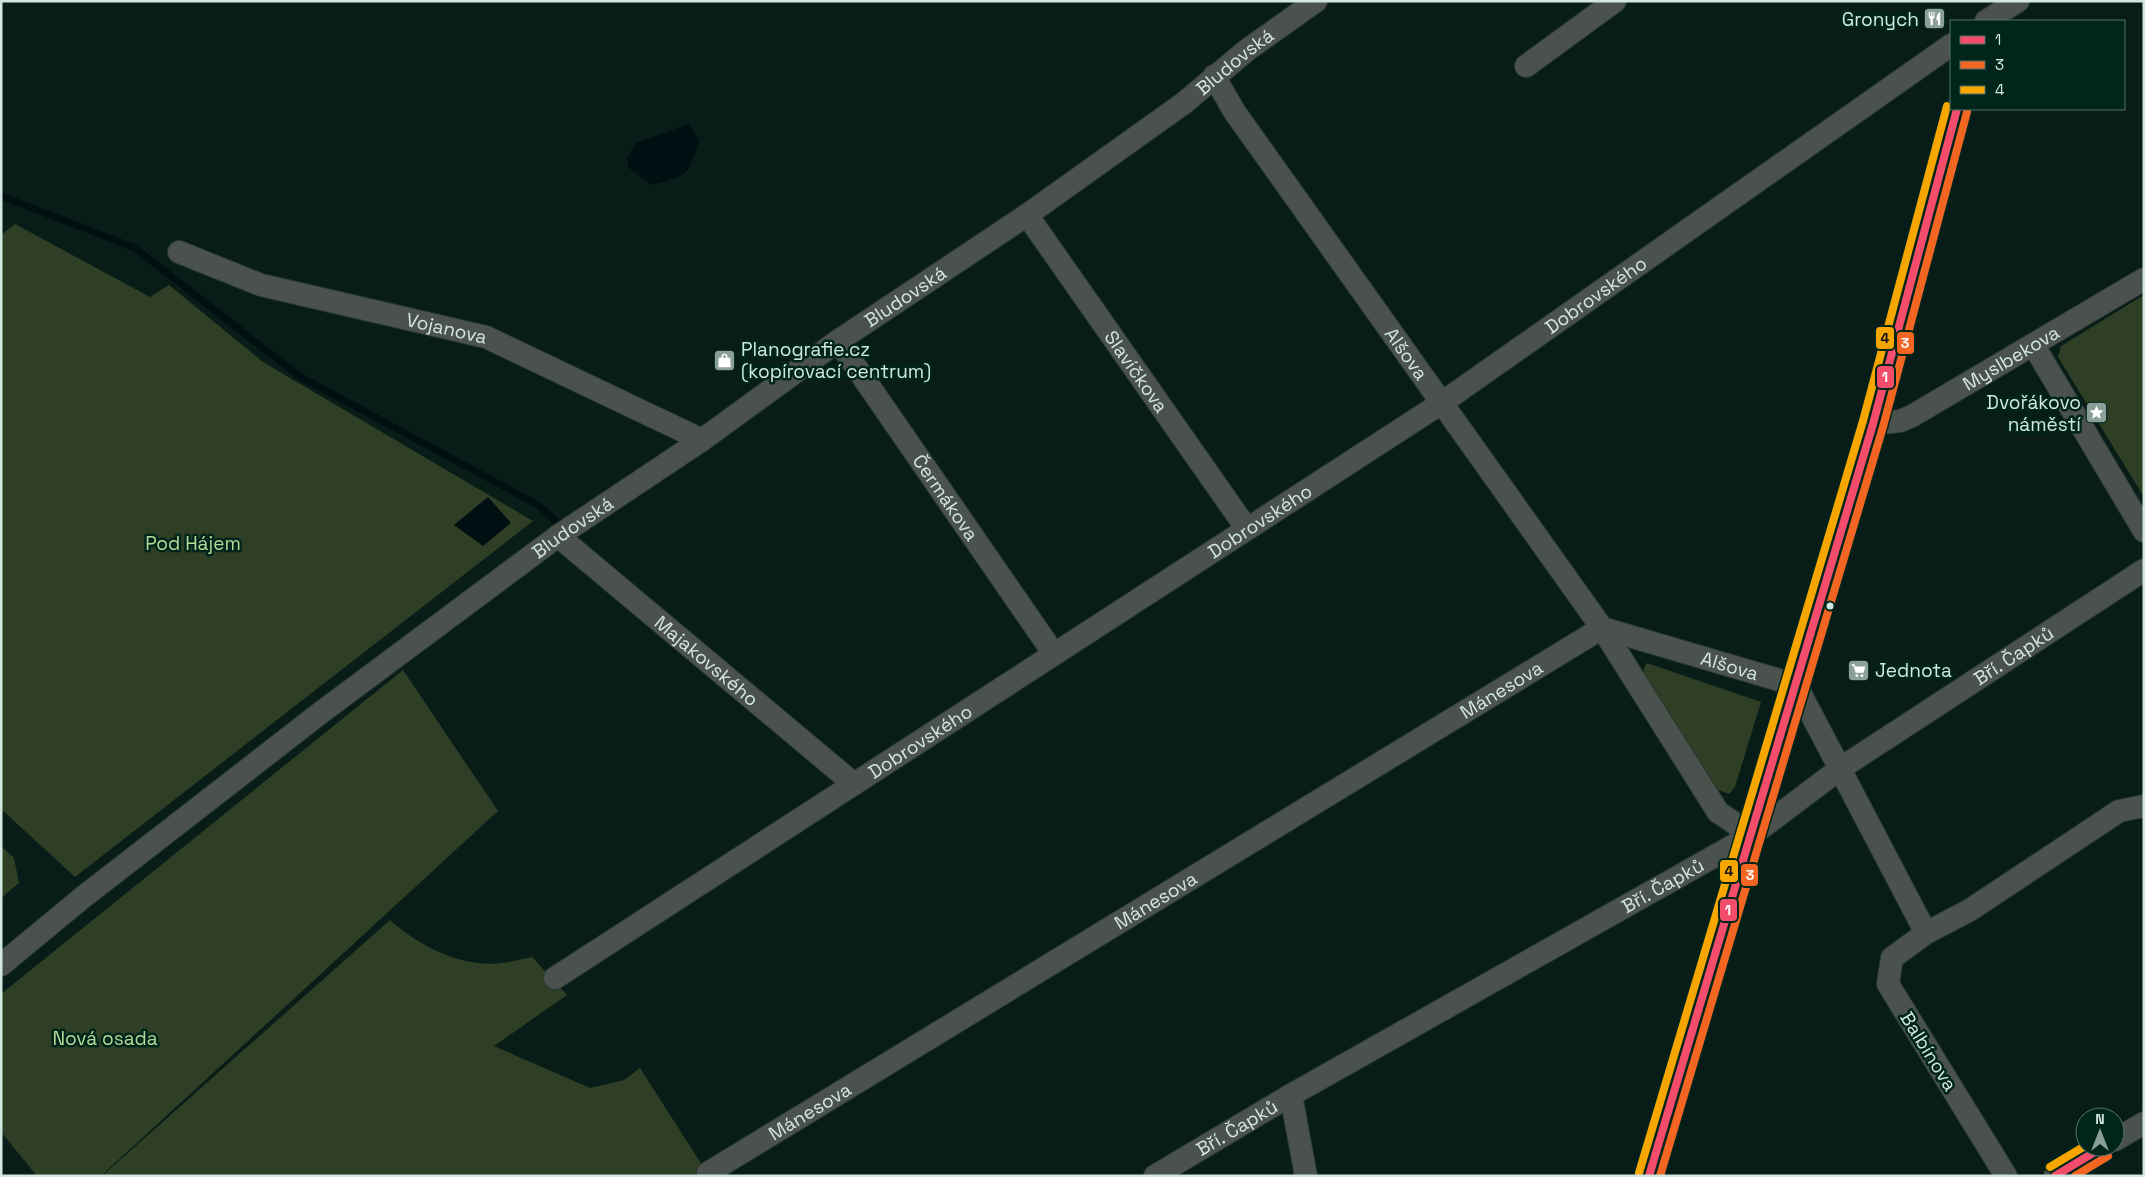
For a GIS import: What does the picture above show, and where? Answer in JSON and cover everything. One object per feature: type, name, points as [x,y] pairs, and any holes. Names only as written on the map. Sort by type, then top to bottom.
[{"type":"street","name":"Bludovská","points":[[1,965],[90,892],[323,711],[558,536],[702,440],[838,341],[1027,215],[1184,103],[1247,50],[1316,1]]},
{"type":"street","points":[[1526,66],[1616,1]]},
{"type":"street","points":[[1980,20],[1985,1]]},
{"type":"street","points":[[1988,20],[2018,1]]},
{"type":"street","name":"Dobrovského","points":[[555,978],[1443,402],[1950,46]]},
{"type":"street","name":"Alšova","points":[[1214,76],[1234,111],[1443,402],[1602,628],[1718,812],[1752,835]]},
{"type":"street","points":[[1649,1176],[1873,424],[1957,110]]},
{"type":"street","name":"Slavíčkova","points":[[1027,215],[1247,529]]},
{"type":"street","name":"Vojanova","points":[[179,252],[262,286],[486,337],[702,440]]},
{"type":"street","name":"Myslbekova","points":[[1873,424],[1900,420],[1912,416],[2144,280]]},
{"type":"street","name":"Čermákova","points":[[838,341],[1054,654]]},
{"type":"street","points":[[2034,346],[2144,531]]},
{"type":"street","name":"Majakovského","points":[[558,536],[854,784]]},
{"type":"street","name":"Bří. Čapků","points":[[1155,1176],[1291,1095],[1752,835],[1841,768],[2144,570]]},
{"type":"street","name":"Alšova","points":[[1602,628],[1796,685]]},
{"type":"street","name":"Mánesova","points":[[708,1173],[1602,628]]},
{"type":"street","points":[[1796,685],[1926,933]]},
{"type":"street","name":"Balbínova","points":[[2006,1176],[1888,984],[1892,958],[1926,933],[1970,910],[2119,811],[2144,806]]},
{"type":"street","name":"Bří. Čapků","points":[[1291,1095],[1306,1176]]},
{"type":"street","points":[[2125,1134],[2144,1123]]},
{"type":"street","points":[[2055,1176],[2087,1157]]},
{"type":"green space","name":"Pod Hájem","points":[[15,224],[150,297],[169,285],[263,362],[533,521],[75,877],[1,809],[1,235]]},
{"type":"green space","points":[[2144,295],[2144,497],[2058,357],[2061,346]]},
{"type":"green space","points":[[1647,663],[1761,702],[1735,787],[1729,794],[1711,787],[1644,683],[1644,668]]},
{"type":"green space","name":"Nová osada","points":[[403,670],[498,811],[101,1176],[37,1176],[1,1132],[1,994]]},
{"type":"green space","points":[[1,846],[14,858],[19,883],[1,898]]},
{"type":"green space","points":[[390,920],[401,930],[427,946],[471,962],[487,964],[506,963],[532,957],[567,995],[494,1046],[590,1088],[624,1080],[640,1068],[709,1176],[102,1176]]},
{"type":"shaded area","points":[[689,124],[699,141],[692,162],[685,173],[673,179],[652,185],[629,168],[627,159],[636,143]]},
{"type":"shaded area","points":[[488,497],[511,523],[483,546],[454,525]]},
{"type":"waterway","points":[[1,196],[135,248],[299,376],[538,505],[563,528]]},
{"type":"transit line","name":"4","points":[[1639,1173],[1863,421],[1947,106]]},
{"type":"transit line","name":"1","points":[[1649,1176],[1873,424],[1957,110]]},
{"type":"transit line","name":"3","points":[[1660,1176],[1883,427],[1967,112]]},
{"type":"transit line","name":"4","points":[[2050,1167],[2075,1152]]},
{"type":"transit line","name":"1","points":[[2055,1176],[2086,1157]]},
{"type":"transit line","name":"3","points":[[2075,1176],[2106,1157]]},
{"type":"place","name":"Gronych","points":[[1935,19]]},
{"type":"place","name":"Planografie.cz (kopírovací centrum)","points":[[725,360]]},
{"type":"place","name":"Dvořákovo náměstí","points":[[2097,413]]},
{"type":"place","name":"Jednota","points":[[1859,670]]}]
